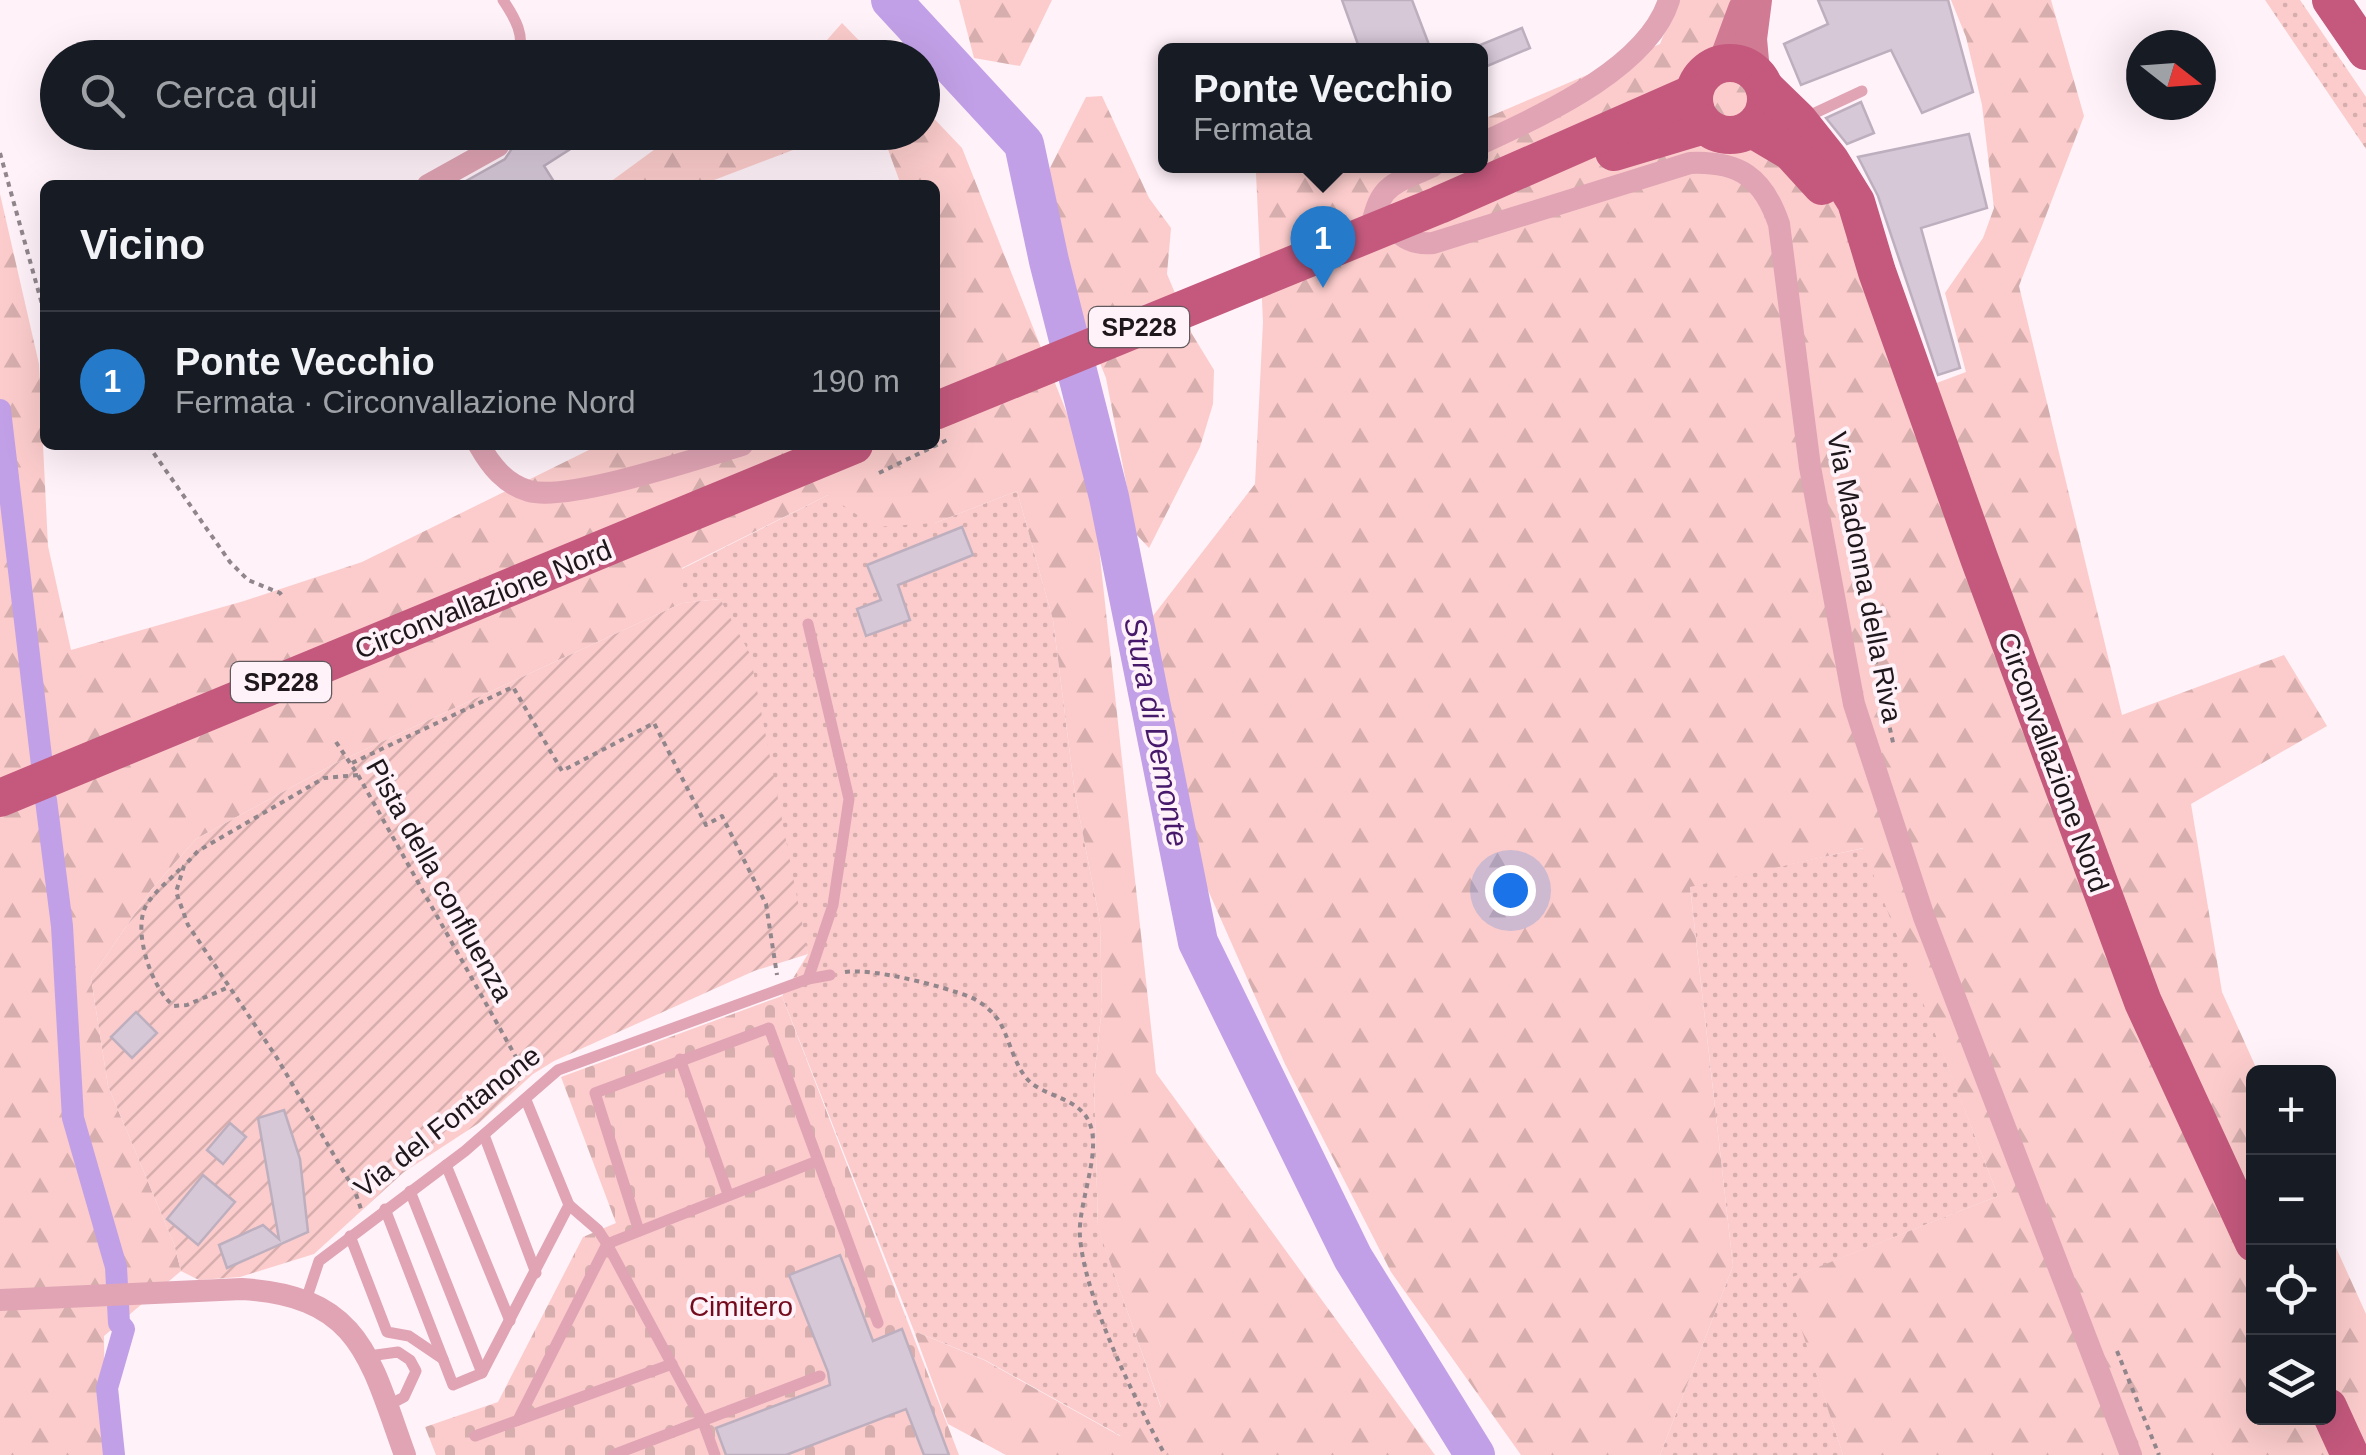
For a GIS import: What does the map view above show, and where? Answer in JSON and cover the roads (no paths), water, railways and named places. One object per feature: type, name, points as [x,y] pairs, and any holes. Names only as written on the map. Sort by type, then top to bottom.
[{"type":"main road","points":[[1745,0],[1748,74],[1765,111],[1756,131],[1732,136],[1712,131],[1699,109],[1704,73],[1748,74]]},
{"type":"main road","points":[[1748,74],[1756,0]]},
{"type":"main road","points":[[2331,0],[2366,51]]},
{"type":"main road","name":"Circonvallazione Nord","points":[[1748,74],[1799,121],[1856,202],[1877,272],[2143,1002],[2246,1226]]},
{"type":"main road","points":[[1379,229],[1699,109]]},
{"type":"main road","name":"Circonvallazione Nord","points":[[1756,131],[1791,152],[1814,174],[1877,272]]},
{"type":"main road","name":"SP228","points":[[944,401],[1008,380],[1379,229]]},
{"type":"main road","name":"Circonvallazione Nord","points":[[0,798],[842,450]]},
{"type":"main road","points":[[2336,1424],[2350,1455]]},
{"type":"street","points":[[1488,140],[1593,84],[1633,57],[1652,37],[1669,0]]},
{"type":"street","points":[[1756,131],[1780,132],[1799,121]]},
{"type":"street","points":[[436,180],[484,150]]},
{"type":"street","name":"Via Madonna della Riva","points":[[1379,229],[1418,244],[1432,243],[1690,163],[1714,162],[1737,168],[1757,182],[1772,202],[1779,224],[1810,467],[1854,704],[1924,917],[2131,1455]]},
{"type":"street","points":[[1379,229],[1376,203],[1388,186],[1418,173]]},
{"type":"street","points":[[482,450],[510,483],[531,492],[550,494],[654,472],[726,450]]},
{"type":"street","points":[[0,1300],[242,1288],[274,1290],[306,1300],[333,1315],[368,1356],[405,1455]]},
{"type":"lane","points":[[503,0],[517,19],[521,40]]},
{"type":"lane","points":[[1799,121],[1862,90]]},
{"type":"lane","points":[[808,624],[850,799],[833,905],[808,980]]},
{"type":"lane","name":"Via del Fontanone","points":[[306,1300],[319,1261],[484,1136],[558,1070],[830,975]]},
{"type":"lane","points":[[639,1230],[595,1093],[768,1028],[878,1323]]},
{"type":"lane","points":[[680,1059],[728,1194]]},
{"type":"lane","points":[[531,1096],[570,1205],[598,1230],[607,1244],[703,1422],[715,1455]]},
{"type":"lane","points":[[484,1136],[536,1273]]},
{"type":"lane","points":[[518,1420],[607,1244],[817,1162]]},
{"type":"lane","points":[[446,1165],[510,1321]]},
{"type":"lane","points":[[410,1191],[482,1372]]},
{"type":"lane","points":[[385,1209],[453,1384],[482,1372],[570,1205]]},
{"type":"lane","points":[[350,1236],[387,1332],[409,1336],[443,1358]]},
{"type":"lane","points":[[368,1356],[398,1352],[410,1360],[416,1371],[404,1397],[388,1406]]},
{"type":"lane","points":[[475,1436],[672,1364]]},
{"type":"lane","points":[[614,1455],[820,1376]]},
{"type":"waterway","name":"Stura di Demonte","points":[[891,0],[928,40]]},
{"type":"waterway","name":"Stura di Demonte","points":[[940,53],[1024,144],[1049,261],[1109,497],[1198,942],[1353,1258],[1475,1455]]},
{"type":"waterway","points":[[0,410],[42,765]]},
{"type":"waterway","points":[[46,800],[62,926],[73,1118],[116,1267],[119,1323],[124,1329],[107,1388],[114,1455]]},
{"type":"place","name":"Ponte Vecchio","points":[[1323,288]]},
{"type":"park label","name":"Cimitero","points":[[741,1306]]}]
